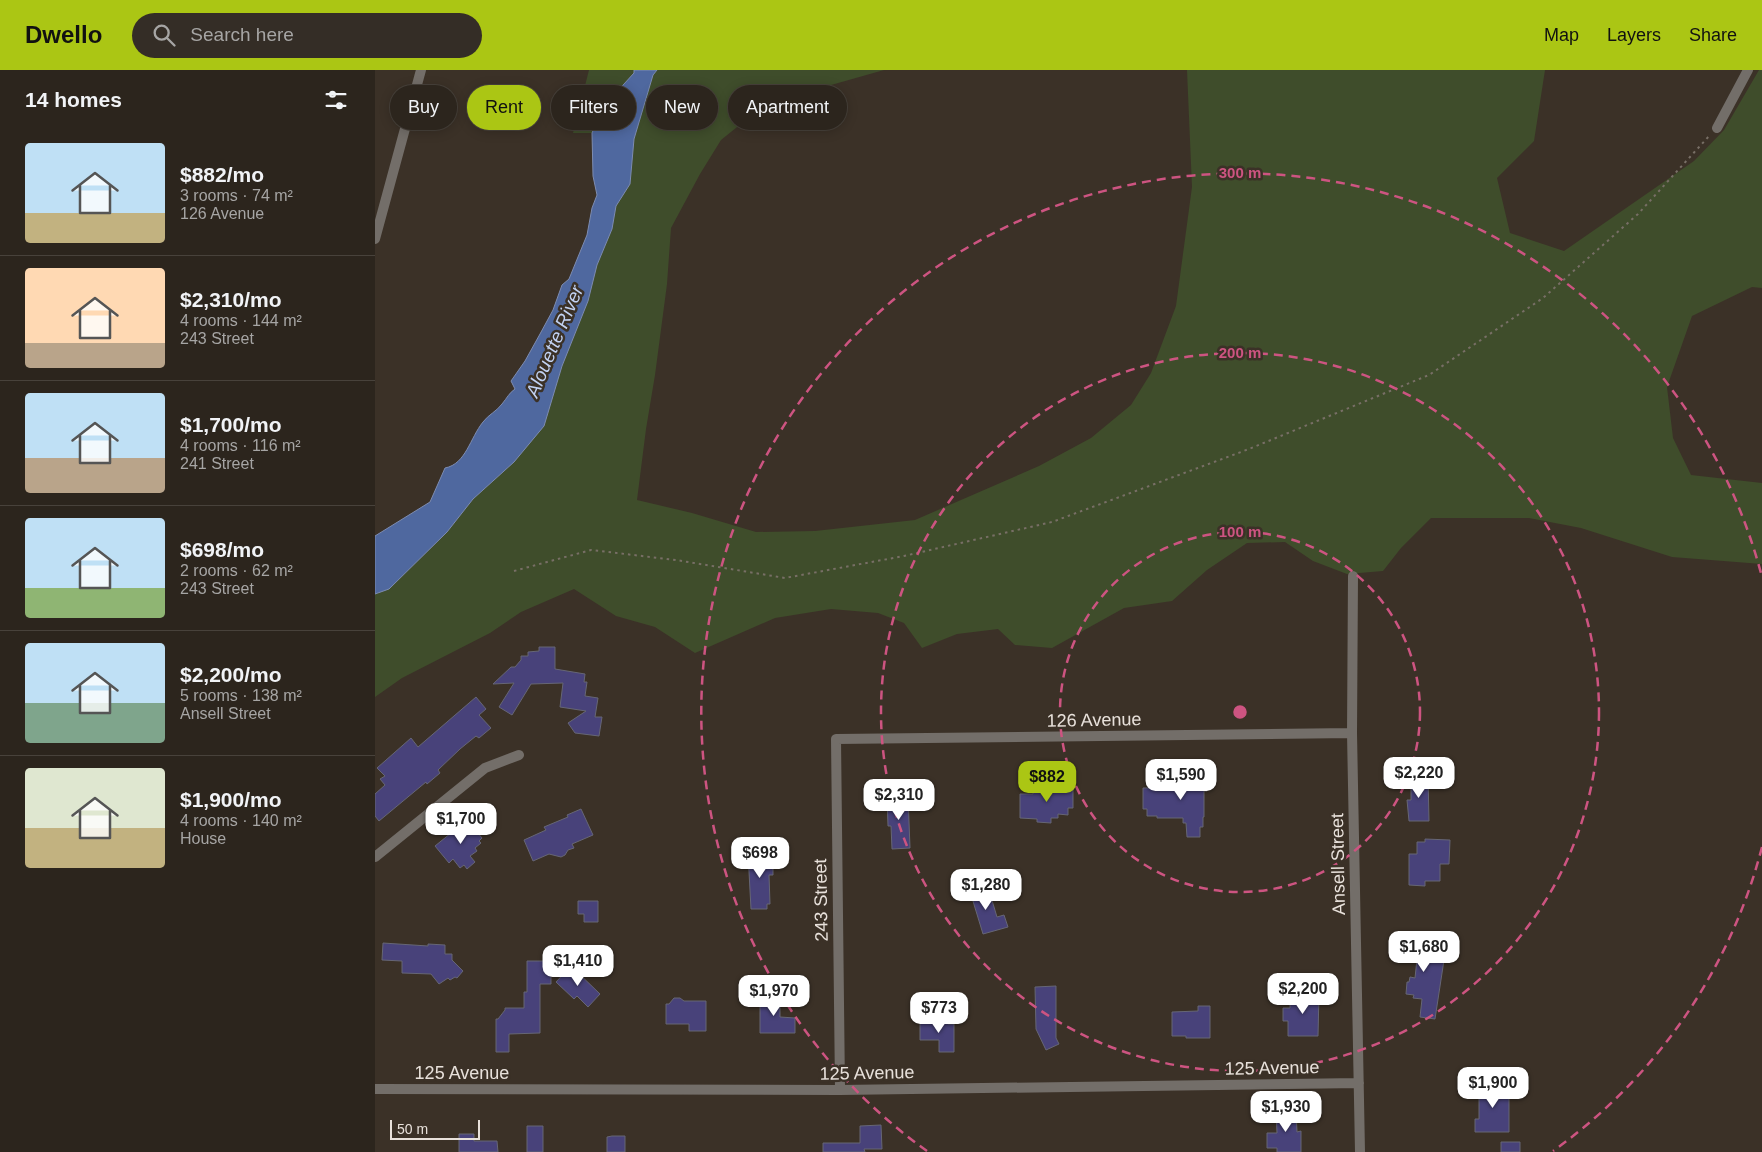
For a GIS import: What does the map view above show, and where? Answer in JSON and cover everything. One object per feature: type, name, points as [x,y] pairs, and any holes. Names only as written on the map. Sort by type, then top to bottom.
[{"type":"street","points":[[375,238],[421,70]]},
{"type":"street","points":[[1717,128],[1748,70]]},
{"type":"street","name":"Ansell Street","points":[[1353,576],[1352,733],[1360,1152]]},
{"type":"street","name":"126 Avenue","points":[[836,739],[1352,733]]},
{"type":"street","name":"243 Street","points":[[836,739],[840,1090]]},
{"type":"street","points":[[375,857],[485,768],[519,755]]},
{"type":"street","name":"125 Avenue","points":[[375,1089],[840,1090],[1359,1083]]},
{"type":"path","points":[[514,571],[591,550],[676,560],[785,578],[904,556],[1052,522],[1249,449],[1429,375],[1543,298],[1638,214],[1717,128]]},
{"type":"green space","points":[[589,70],[634,70],[634,73],[623,85],[585,85]]},
{"type":"green space","points":[[657,70],[884,70],[831,85],[728,85],[728,130],[733,130],[721,140],[671,228],[667,284],[637,500],[692,513],[756,532],[815,531],[915,520],[1039,466],[1091,438],[1131,405],[1151,373],[1176,306],[1192,187],[1187,70],[1545,70],[1534,141],[1497,178],[1510,233],[1564,251],[1694,161],[1724,130],[1759,70],[1762,70],[1762,288],[1752,287],[1692,316],[1667,387],[1673,438],[1691,475],[1762,483],[1762,564],[1672,557],[1581,528],[1529,518],[1431,518],[1401,548],[1383,571],[1347,574],[1313,561],[1285,542],[1247,543],[1207,570],[1172,601],[1124,608],[1052,648],[1015,645],[998,629],[957,634],[922,648],[904,623],[878,613],[831,609],[775,618],[695,653],[655,627],[616,616],[574,589],[521,612],[490,633],[402,678],[375,697],[375,594],[389,589],[447,532],[473,499],[514,462],[544,425],[562,366],[588,301],[597,265],[612,229],[616,206],[630,184],[634,139],[646,99],[646,130],[718,130],[718,85],[650,85],[653,75]]},
{"type":"green space","points":[[574,130],[593,130],[592,133],[573,133]]},
{"type":"water","name":"Alouette River","points":[[634,70],[657,70],[653,75],[650,85],[646,85],[646,99],[634,139],[630,184],[616,206],[612,229],[597,265],[588,301],[562,366],[544,426],[514,462],[473,499],[447,532],[389,589],[375,594],[375,536],[430,502],[445,468],[452,466],[463,456],[478,428],[515,389],[511,381],[525,361],[553,310],[562,285],[569,279],[587,235],[592,208],[597,195],[593,176],[593,130],[636,130],[636,85],[623,85],[634,73]]},
{"type":"building","points":[[539,647],[555,647],[555,669],[585,674],[584,682],[587,682],[585,696],[598,698],[595,717],[602,717],[599,736],[575,733],[568,723],[586,711],[560,707],[563,683],[531,684],[512,715],[499,707],[514,683],[493,684],[511,667],[515,667],[521,660],[521,656],[528,656],[528,652],[539,651]]},
{"type":"building","points":[[476,697],[486,709],[479,715],[491,728],[479,738],[476,736],[460,749],[438,770],[440,773],[427,784],[426,782],[379,821],[375,816],[375,794],[385,785],[380,779],[385,776],[377,768],[411,738],[418,747]]},
{"type":"building","points":[[1197,763],[1213,763],[1214,778],[1207,778],[1207,791],[1204,791],[1203,827],[1200,827],[1200,837],[1187,837],[1186,823],[1183,823],[1183,818],[1147,816],[1147,809],[1143,809],[1143,788],[1191,787],[1191,775],[1197,775]]},
{"type":"building","points":[[1411,775],[1428,775],[1429,821],[1409,821],[1407,800],[1411,800]]},
{"type":"building","points":[[1055,783],[1070,783],[1070,789],[1073,789],[1073,808],[1068,808],[1068,815],[1058,814],[1058,818],[1051,818],[1051,823],[1037,822],[1037,819],[1020,818],[1020,794],[1033,794],[1033,790],[1042,790],[1042,788],[1055,788]]},
{"type":"building","points":[[887,796],[908,796],[910,848],[892,849],[891,826],[888,826]]},
{"type":"building","points":[[581,809],[593,835],[572,844],[574,848],[568,850],[561,857],[549,854],[533,861],[524,840],[546,830],[544,827],[568,817],[567,815]]},
{"type":"building","points":[[467,820],[482,838],[479,841],[481,843],[475,848],[477,851],[470,856],[475,862],[467,869],[464,865],[460,868],[453,859],[449,863],[435,846]]},
{"type":"building","points":[[1425,839],[1450,840],[1449,864],[1440,864],[1440,881],[1425,881],[1425,886],[1409,885],[1409,854],[1417,854],[1417,842],[1425,842]]},
{"type":"building","points":[[773,852],[773,875],[769,875],[770,904],[767,904],[767,909],[751,909],[748,853]]},
{"type":"building","points":[[983,884],[988,898],[991,897],[997,917],[1004,915],[1008,927],[983,934],[969,888]]},
{"type":"building","points":[[578,901],[598,901],[598,922],[584,922],[584,914],[578,914]]},
{"type":"building","points":[[1399,936],[1434,940],[1433,949],[1439,949],[1438,959],[1444,960],[1435,1019],[1420,1017],[1422,999],[1413,998],[1414,995],[1406,994],[1407,982],[1409,982],[1410,977],[1415,978],[1417,959],[1399,957]]},
{"type":"building","points":[[383,943],[428,946],[428,944],[445,945],[445,954],[452,954],[452,960],[463,971],[457,978],[455,977],[450,980],[448,978],[439,984],[431,974],[402,973],[402,961],[382,960]]},
{"type":"building","points":[[527,961],[551,961],[551,984],[540,984],[540,1033],[509,1034],[509,1052],[496,1052],[496,1019],[498,1019],[505,1008],[524,1008],[524,992],[527,992]]},
{"type":"building","points":[[571,966],[600,994],[588,1007],[577,996],[574,999],[556,982]]},
{"type":"building","points":[[1056,986],[1056,1038],[1059,1044],[1046,1050],[1036,1029],[1035,987]]},
{"type":"building","points":[[1290,994],[1319,994],[1318,1036],[1288,1036],[1288,1021],[1283,1021],[1283,1008],[1290,1008]]},
{"type":"building","points":[[760,995],[780,995],[780,1017],[795,1018],[795,1033],[760,1033]]},
{"type":"building","points":[[674,998],[680,998],[684,1001],[706,1001],[706,1031],[689,1031],[689,1024],[666,1024],[666,1004],[669,1004]]},
{"type":"building","points":[[1198,1006],[1210,1006],[1210,1038],[1172,1036],[1172,1012],[1198,1011]]},
{"type":"building","points":[[938,1018],[948,1018],[948,1024],[954,1024],[954,1052],[939,1052],[939,1040],[920,1040],[920,1022],[938,1022]]},
{"type":"building","points":[[1479,1085],[1509,1085],[1509,1132],[1475,1132],[1475,1119],[1479,1119]]},
{"type":"building","points":[[1276,1110],[1296,1110],[1297,1132],[1301,1131],[1301,1152],[1277,1152],[1277,1148],[1267,1148],[1267,1133],[1277,1133]]},
{"type":"building","points":[[881,1125],[882,1149],[864,1149],[865,1152],[823,1152],[823,1143],[860,1143],[860,1126]]},
{"type":"building","points":[[527,1126],[543,1126],[543,1152],[527,1152]]},
{"type":"building","points":[[459,1134],[474,1134],[474,1141],[497,1141],[498,1152],[459,1152]]},
{"type":"building","points":[[625,1136],[625,1152],[607,1152],[607,1137]]},
{"type":"building","points":[[1501,1142],[1520,1142],[1520,1152],[1501,1152]]}]
